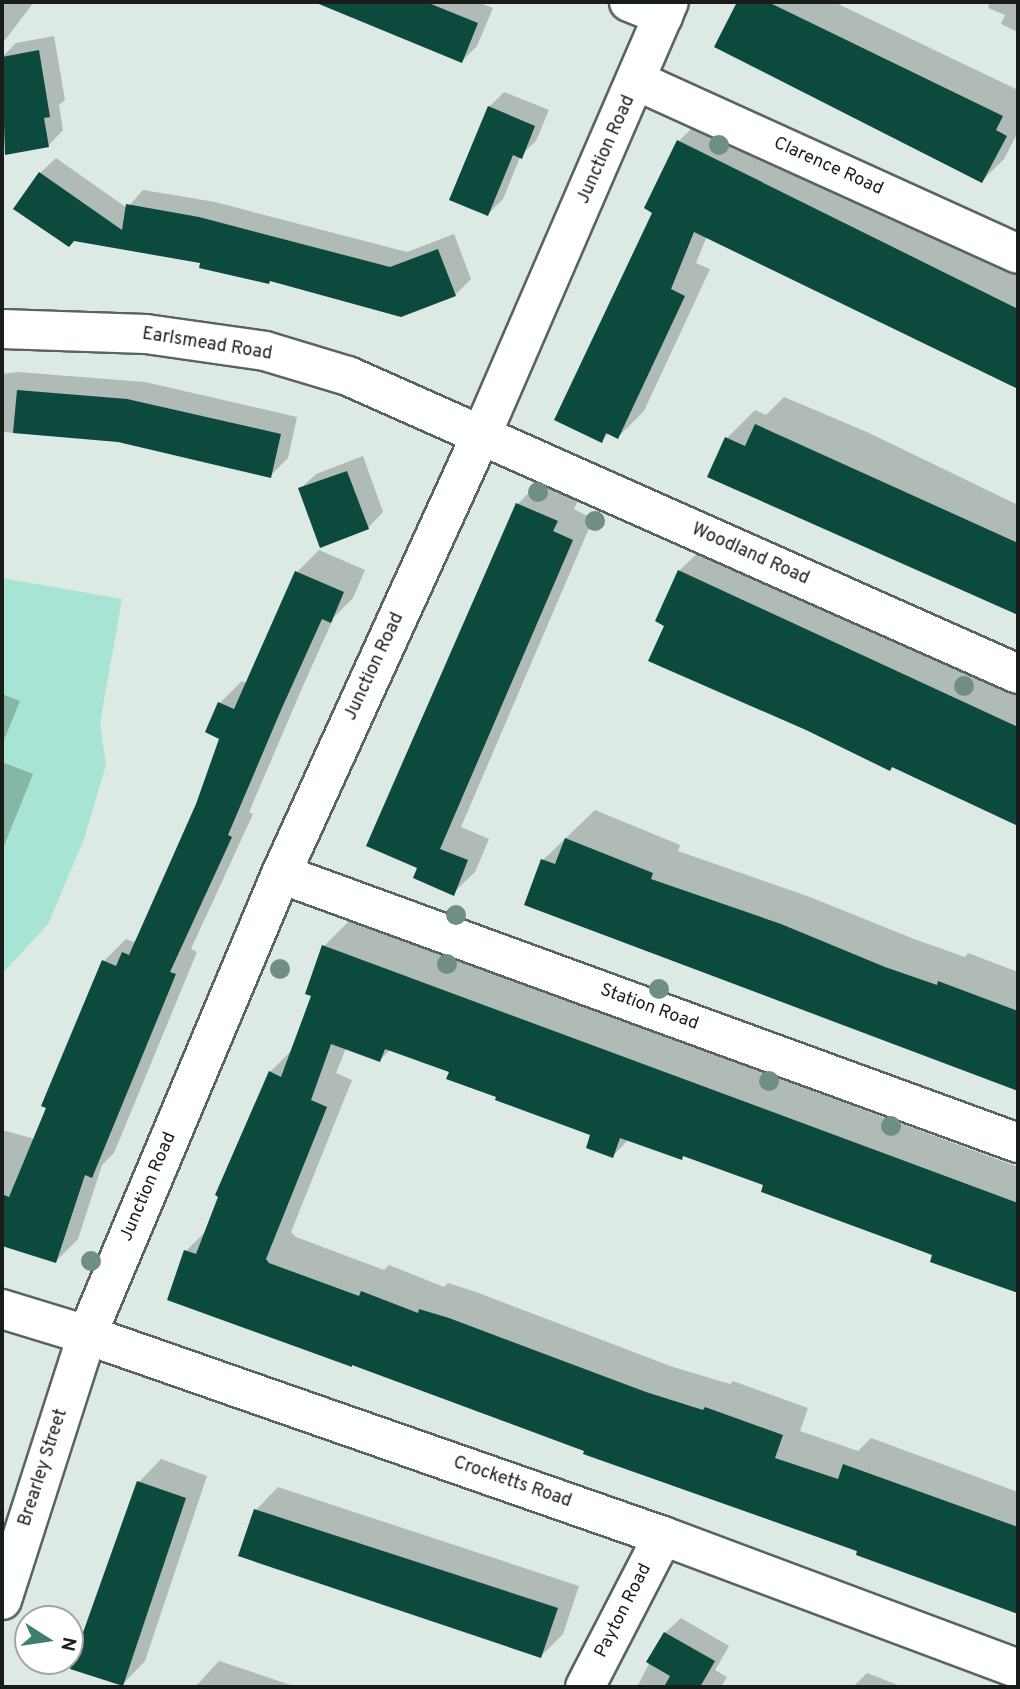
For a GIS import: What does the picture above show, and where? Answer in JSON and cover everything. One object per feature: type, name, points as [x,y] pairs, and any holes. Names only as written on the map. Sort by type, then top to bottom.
[{"type":"street","name":"Junction Road","points":[[87,1335],[281,874],[481,436],[637,80],[654,6]]},
{"type":"street","name":"Clarence Road","points":[[637,80],[1018,254]]},
{"type":"street","name":"Earlsmead Road","points":[[2,329],[146,334],[265,351],[348,376],[481,436]]},
{"type":"street","name":"Woodland Road","points":[[481,436],[1018,674]]},
{"type":"street","name":"Station Road","points":[[281,874],[1018,1143]]},
{"type":"street","name":"Crocketts Road","points":[[2,1309],[87,1335],[663,1536],[1018,1669]]},
{"type":"street","name":"Brearley Street","points":[[2,1600],[87,1335]]},
{"type":"street","name":"Payton Road","points":[[585,1687],[663,1536]]},
{"type":"green space","points":[[2,578],[122,599],[100,723],[106,765],[84,839],[48,924],[2,974]]},
{"type":"building","points":[[314,2],[426,2],[478,23],[462,63]]},
{"type":"building","points":[[737,2],[768,2],[1003,116],[996,130],[1007,136],[982,183],[714,47]]},
{"type":"building","points":[[39,50],[50,117],[44,118],[49,147],[5,155],[2,57]]},
{"type":"building","points":[[488,106],[535,126],[522,159],[513,155],[488,216],[449,200]]},
{"type":"building","points":[[677,140],[1018,309],[1018,389],[694,232],[671,289],[685,296],[618,439],[606,433],[602,443],[554,420],[652,213],[644,208]]},
{"type":"building","points":[[39,172],[122,230],[126,204],[199,217],[390,267],[438,249],[456,296],[401,317],[270,281],[269,284],[199,268],[200,263],[74,241],[69,247],[13,209]]},
{"type":"building","points":[[17,390],[127,399],[281,434],[271,478],[118,442],[13,433]]},
{"type":"building","points":[[755,424],[1018,543],[1018,615],[707,477],[725,437],[745,446]]},
{"type":"building","points":[[347,471],[369,529],[320,548],[298,488]]},
{"type":"building","points":[[516,503],[558,521],[553,531],[573,540],[440,849],[468,860],[454,896],[413,878],[417,868],[366,846]]},
{"type":"building","points":[[678,570],[1018,727],[1018,826],[892,767],[890,771],[806,730],[648,661],[664,626],[655,621]]},
{"type":"building","points":[[295,571],[344,592],[331,623],[322,619],[281,710],[228,835],[232,837],[170,972],[176,974],[92,1178],[85,1175],[56,1263],[2,1246],[2,1194],[9,1197],[46,1108],[41,1106],[102,960],[116,966],[122,952],[129,955],[196,804],[219,739],[205,732],[218,702],[234,709]]},
{"type":"building","points":[[565,838],[653,873],[651,879],[781,924],[885,967],[937,985],[938,981],[1018,1011],[1018,1091],[524,905],[541,859],[555,864]]},
{"type":"building","points":[[322,945],[1018,1203],[1018,1293],[930,1262],[932,1255],[761,1192],[763,1185],[683,1156],[682,1160],[620,1138],[613,1158],[586,1148],[590,1135],[446,1079],[449,1072],[385,1049],[380,1062],[331,1044],[311,1100],[327,1107],[266,1259],[269,1263],[359,1296],[361,1291],[418,1313],[419,1309],[449,1318],[646,1392],[703,1410],[705,1407],[783,1435],[775,1458],[838,1479],[843,1464],[1018,1527],[1018,1614],[856,1555],[857,1551],[583,1454],[584,1451],[352,1365],[167,1300],[184,1250],[196,1254],[218,1197],[215,1195],[269,1071],[281,1077],[311,996],[305,994]]},
{"type":"building","points":[[137,1481],[186,1498],[123,1686],[84,1673],[84,1630]]},
{"type":"building","points":[[254,1509],[558,1608],[541,1658],[238,1556]]},
{"type":"building","points":[[664,1632],[715,1661],[700,1687],[664,1687],[670,1676],[646,1662]]}]
